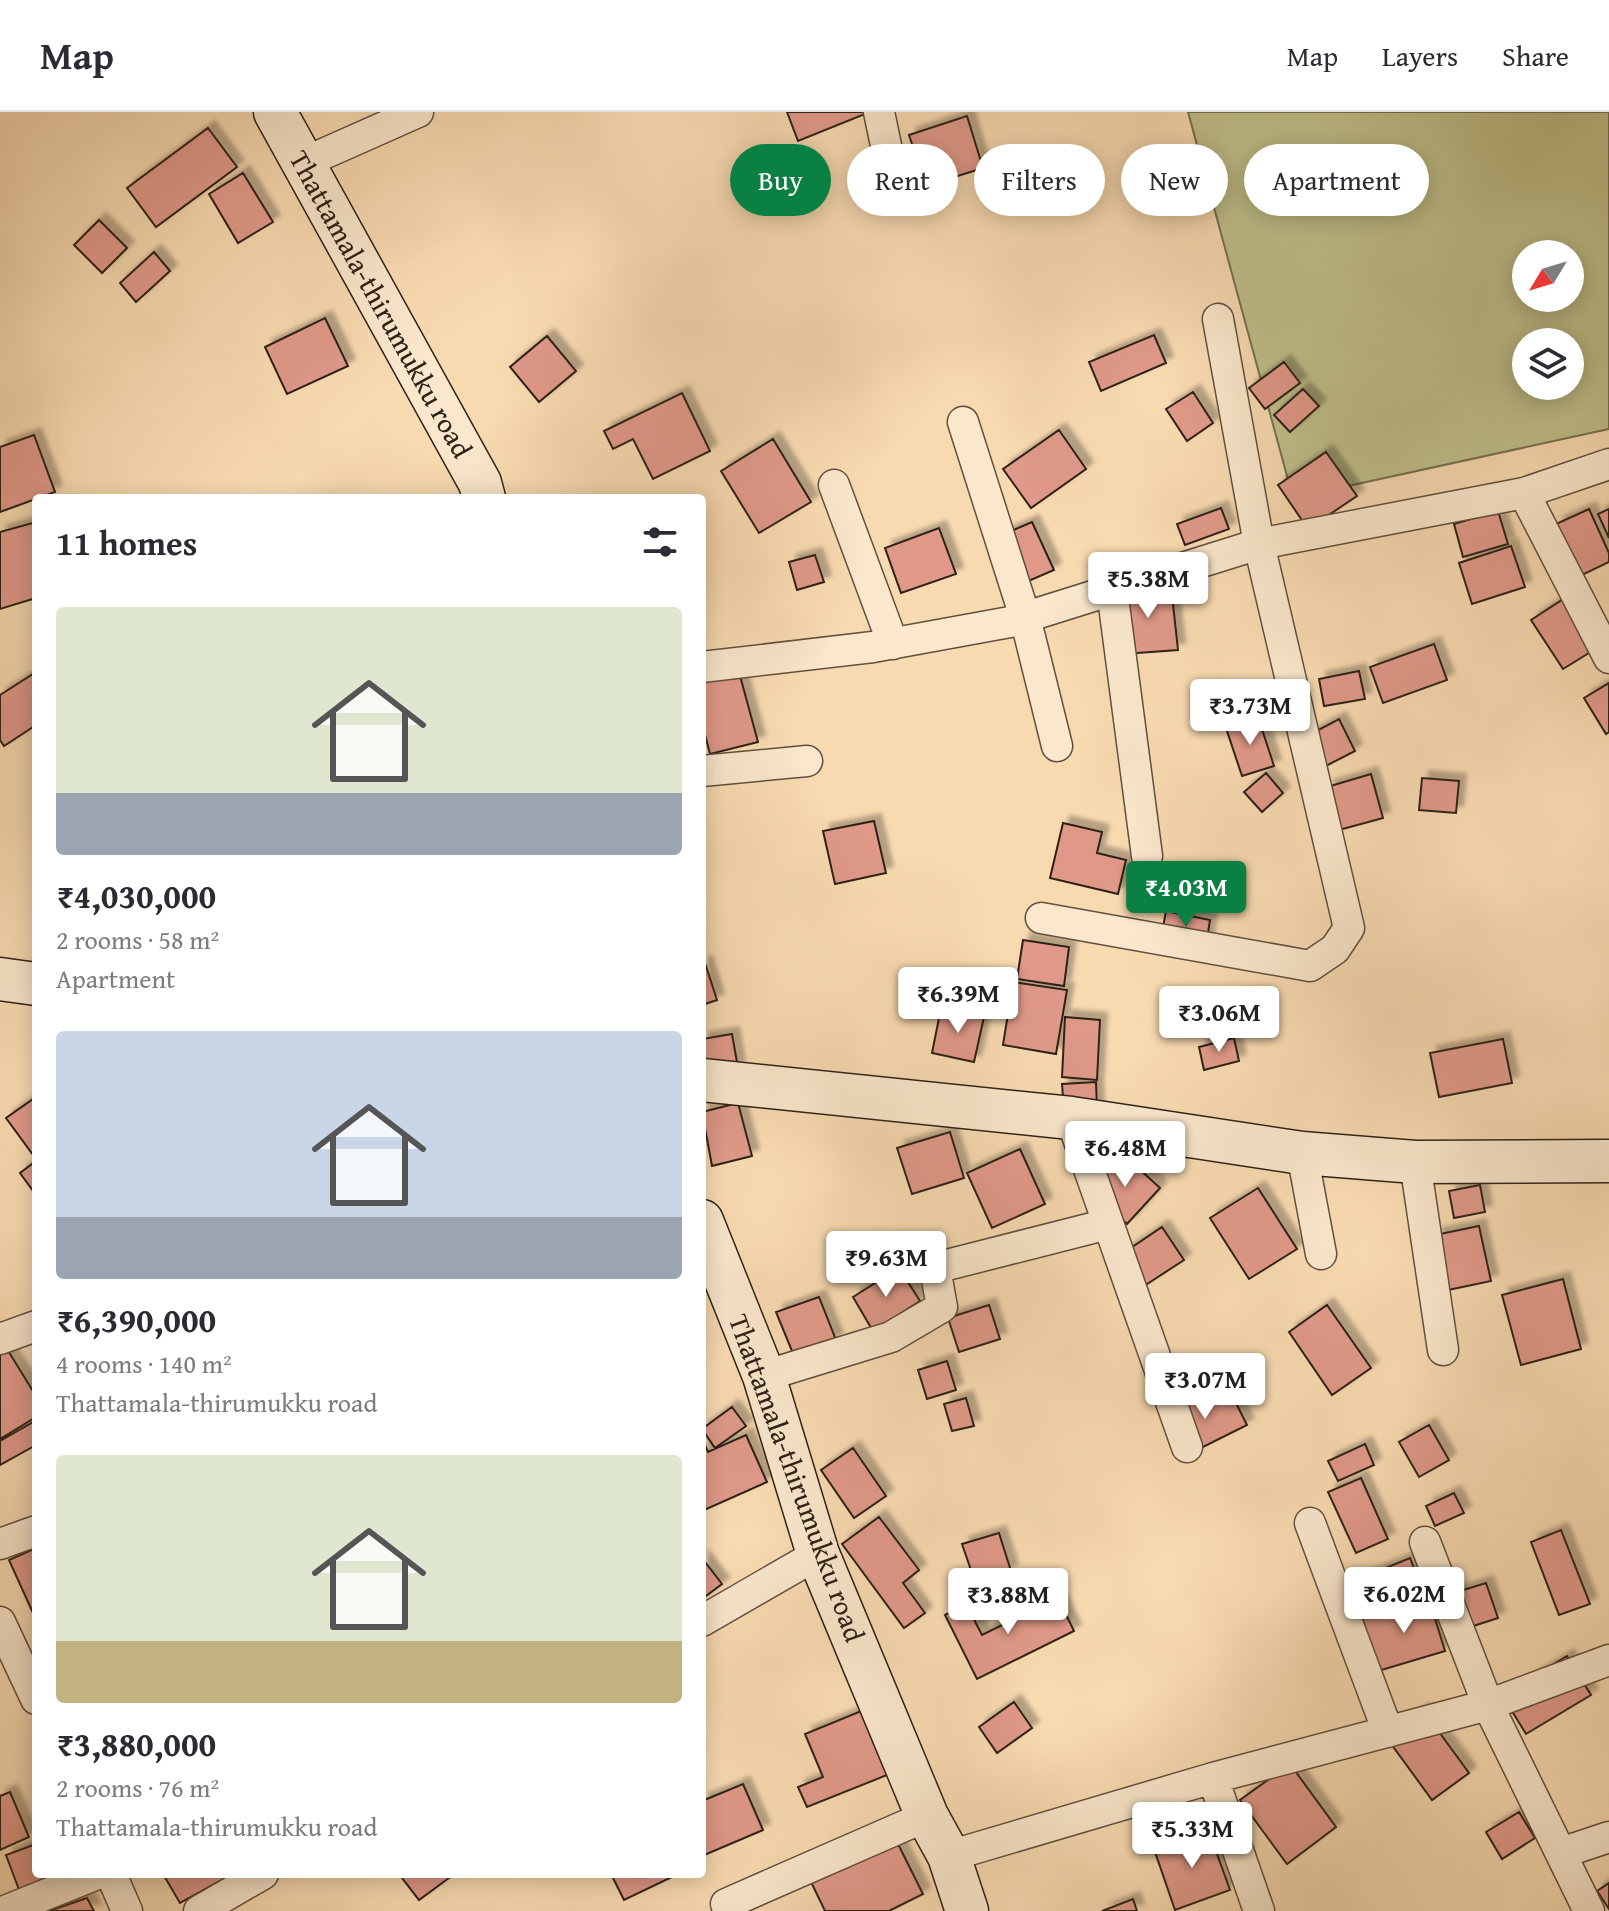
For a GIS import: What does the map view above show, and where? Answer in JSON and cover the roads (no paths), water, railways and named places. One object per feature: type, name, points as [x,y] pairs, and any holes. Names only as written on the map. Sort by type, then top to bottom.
[{"type":"street","name":"Thattamala-thirumukku road","points":[[275,112],[480,483],[483,494]]},
{"type":"street","points":[[303,163],[418,112]]},
{"type":"street","points":[[879,112],[886,144]]},
{"type":"street","points":[[1041,918],[1310,966],[1335,949],[1349,928],[1259,544],[1218,319]]},
{"type":"street","points":[[963,422],[1025,617],[1057,746]]},
{"type":"street","points":[[706,667],[893,644],[1025,617],[1259,544],[1524,493],[1609,464]]},
{"type":"street","points":[[834,485],[893,644]]},
{"type":"street","points":[[1524,493],[1609,658]]},
{"type":"street","points":[[1112,590],[1147,856]]},
{"type":"street","points":[[706,771],[807,761]]},
{"type":"street","points":[[0,979],[32,983]]},
{"type":"street","points":[[706,1080],[1071,1118],[1302,1153],[1415,1162],[1609,1161]]},
{"type":"street","points":[[1071,1118],[1187,1447]]},
{"type":"street","points":[[1302,1153],[1321,1254]]},
{"type":"street","points":[[1415,1162],[1443,1350]]},
{"type":"street","points":[[764,1376],[891,1337],[942,1307],[935,1268],[1108,1224]]},
{"type":"street","name":"Thattamala-thirumukku road","points":[[706,1240],[764,1376],[818,1554],[927,1816],[949,1856],[967,1911]]},
{"type":"street","points":[[0,1339],[32,1327]]},
{"type":"street","points":[[1310,1523],[1388,1732]]},
{"type":"street","points":[[0,1544],[32,1532]]},
{"type":"street","points":[[1425,1542],[1488,1705],[1589,1911]]},
{"type":"street","points":[[706,1619],[818,1554]]},
{"type":"street","points":[[0,1622],[8,1660],[32,1693]]},
{"type":"street","points":[[949,1856],[1213,1778],[1488,1705],[1609,1660]]},
{"type":"street","points":[[1213,1778],[1259,1911]]},
{"type":"street","points":[[726,1904],[927,1816]]},
{"type":"street","points":[[1561,1853],[1609,1837]]},
{"type":"street","points":[[5,1911],[87,1878]]},
{"type":"street","points":[[113,1878],[127,1911]]},
{"type":"street","points":[[199,1911],[256,1878]]}]
